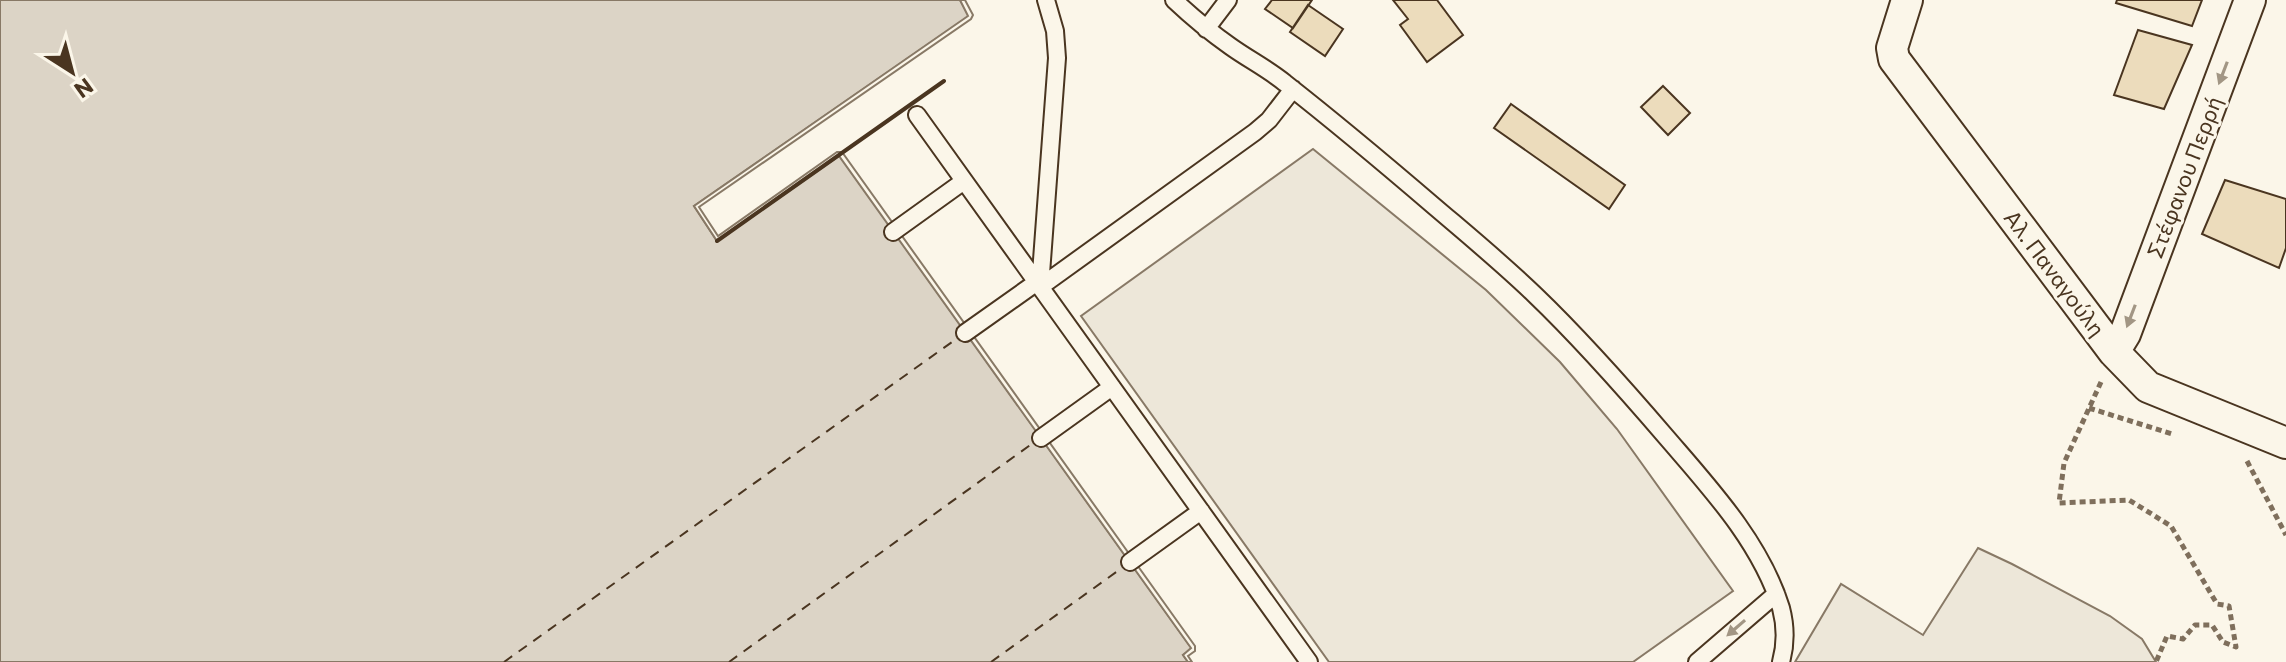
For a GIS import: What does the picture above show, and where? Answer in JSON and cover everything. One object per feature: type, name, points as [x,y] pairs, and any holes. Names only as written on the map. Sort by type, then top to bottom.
[{"type":"street","name":"Αλ. Παναγούλη","points":[[1907,0],[1892,48],[1897,65],[2114,352],[2148,387],[2286,443]]},
{"type":"street","name":"Στέφανου Περρή","points":[[2114,352],[2130,319],[2250,0]]},
{"type":"lane","points":[[1038,284],[1057,58],[1055,31],[1046,0]]},
{"type":"lane","points":[[1174,0],[1206,29],[1293,89],[1493,257],[1573,333],[1710,488],[1738,526],[1776,594],[1785,630],[1781,662]]},
{"type":"lane","points":[[1206,29],[1228,0]]},
{"type":"lane","points":[[965,333],[1255,132],[1276,113],[1293,89]]},
{"type":"lane","points":[[917,115],[1304,660]]},
{"type":"lane","points":[[893,232],[964,181]]},
{"type":"lane","points":[[1041,438],[1112,387]]},
{"type":"lane","points":[[1130,562],[1201,511]]},
{"type":"lane","points":[[1697,662],[1776,594]]},
{"type":"path","points":[[2089,408],[2064,463],[2059,503],[2129,500],[2171,526],[2217,604],[2229,606],[2236,647],[2223,642],[2212,625],[2195,625],[2183,639],[2167,636],[2156,662]]},
{"type":"path","points":[[2224,418],[2286,535]]},
{"type":"shaded area","points":[[0,0],[960,0],[969,16],[694,206],[717,241],[839,155],[1192,649],[1183,655],[1188,662],[0,662]]},
{"type":"shaded area","points":[[1313,149],[1486,290],[1560,362],[1617,429],[1733,591],[1633,662],[1329,662],[1081,316]]},
{"type":"shaded area","points":[[1978,548],[2110,616],[2142,639],[2156,662],[1795,662],[1841,584],[1923,635]]},
{"type":"pier","points":[[960,0],[965,0],[973,15],[971,19],[699,207],[718,236],[837,152],[842,152],[1195,646],[1195,651],[1188,656],[1192,662],[1188,662],[1183,655],[1191,648],[839,156],[717,241],[694,206],[968,16]]},
{"type":"building","points":[[1272,0],[1312,0],[1293,28],[1265,9]]},
{"type":"building","points":[[1393,0],[1437,0],[1463,35],[1427,62],[1400,25],[1408,19]]},
{"type":"building","points":[[2117,0],[2202,0],[2192,26],[2116,3]]},
{"type":"building","points":[[1308,5],[1343,29],[1325,56],[1290,32]]},
{"type":"building","points":[[2138,30],[2192,45],[2164,109],[2114,95]]},
{"type":"building","points":[[1663,86],[1690,113],[1668,135],[1641,107]]},
{"type":"building","points":[[1511,104],[1625,185],[1609,209],[1494,128]]},
{"type":"building","points":[[2225,180],[2286,199],[2286,248],[2279,268],[2202,234]]},
{"type":"ferry route","points":[[504,662],[959,337]]},
{"type":"ferry route","points":[[729,662],[1033,443]]},
{"type":"ferry route","points":[[991,662],[1126,565]]},
{"type":"wall","points":[[717,241],[944,81]]}]
